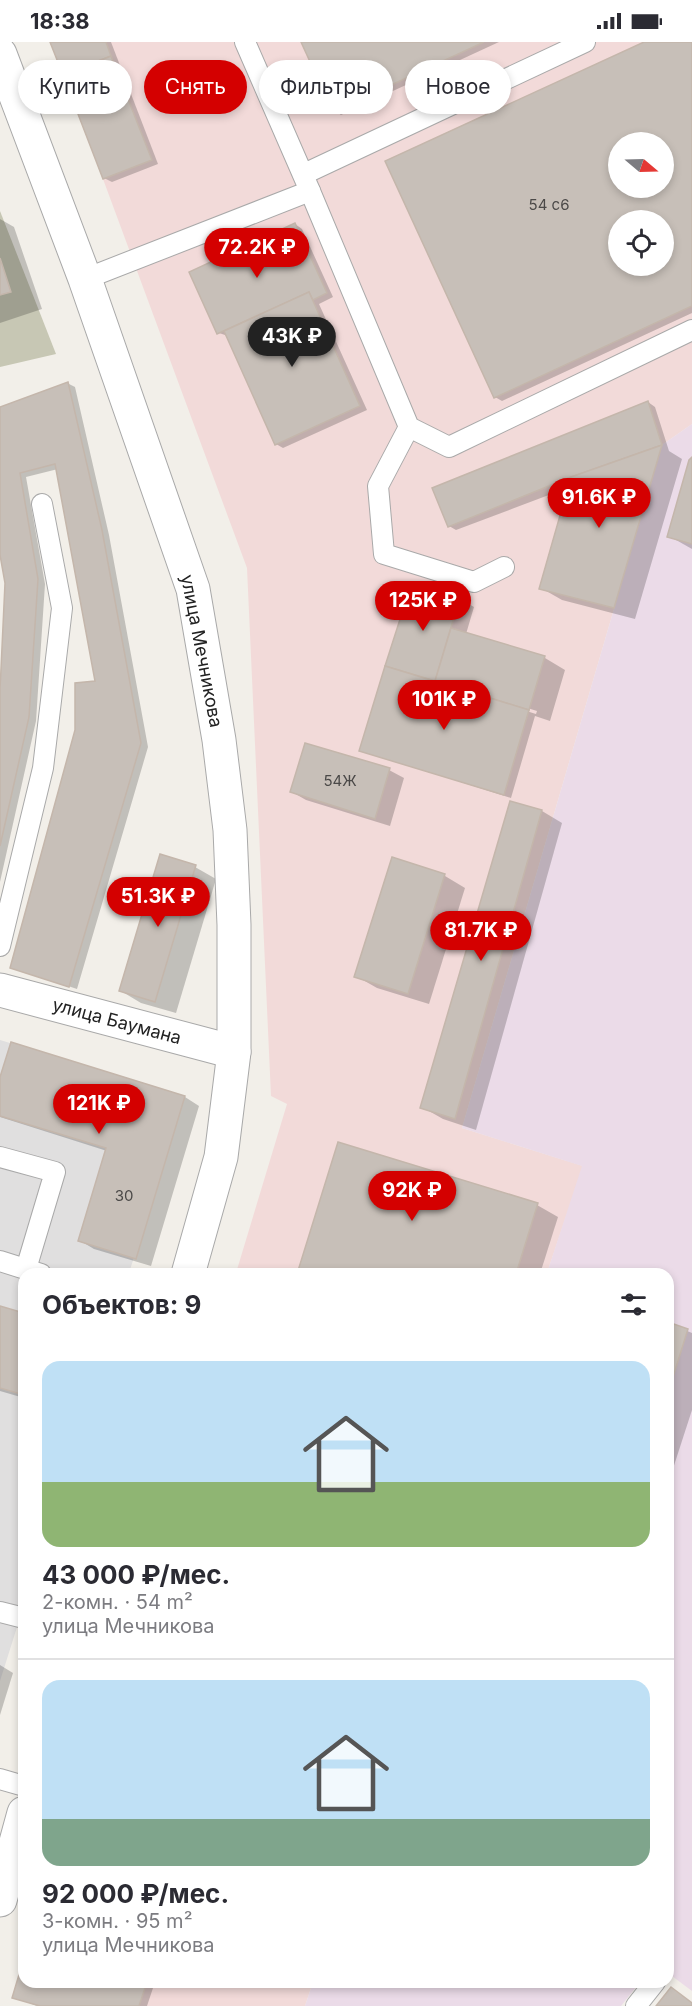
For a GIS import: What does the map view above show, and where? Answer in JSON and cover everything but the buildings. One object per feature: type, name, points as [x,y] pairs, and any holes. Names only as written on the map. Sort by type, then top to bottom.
[{"type":"street","name":"улица Мечникова","points":[[0,54],[85,279],[194,589],[219,740],[230,830],[234,925],[234,1052],[221,1157],[190,1268]]},
{"type":"street","name":"улица Баумана","points":[[0,990],[234,1052]]},
{"type":"street","points":[[0,1900],[18,1835]]},
{"type":"lane","points":[[245,42],[307,182],[409,427],[449,447],[692,330]]},
{"type":"lane","points":[[85,279],[307,182],[585,42]]},
{"type":"lane","points":[[409,427],[378,486],[384,554],[474,582],[504,567]]},
{"type":"lane","points":[[0,946],[43,768],[62,608],[42,504]]},
{"type":"lane","points":[[0,1157],[55,1172],[34,1268]]},
{"type":"lane","points":[[0,1261],[23,1268]]},
{"type":"lane","points":[[0,1612],[18,1616]]},
{"type":"lane","points":[[0,1779],[18,1784]]},
{"type":"lane","points":[[636,2006],[650,1988]]},
{"type":"shaded area","points":[[50,42],[692,42],[692,424],[662,445],[462,1128],[583,1166],[549,1268],[238,1268],[287,1104],[271,1096],[247,568],[78,114],[132,114],[132,60],[57,60]]},
{"type":"shaded area","points":[[0,211],[56,354],[0,367]]},
{"type":"shaded area","points":[[692,424],[692,1991],[674,1978],[674,1268],[549,1268],[582,1166],[462,1128],[662,445]]},
{"type":"shaded area","points":[[0,1040],[185,1096],[131,1268],[18,1268],[18,1624],[0,1681]]},
{"type":"shaded area","points":[[18,1978],[18,1988],[311,1988],[305,2006],[40,2006],[12,1998]]},
{"type":"shaded area","points":[[311,1988],[635,1988],[621,2006],[305,2006]]}]
